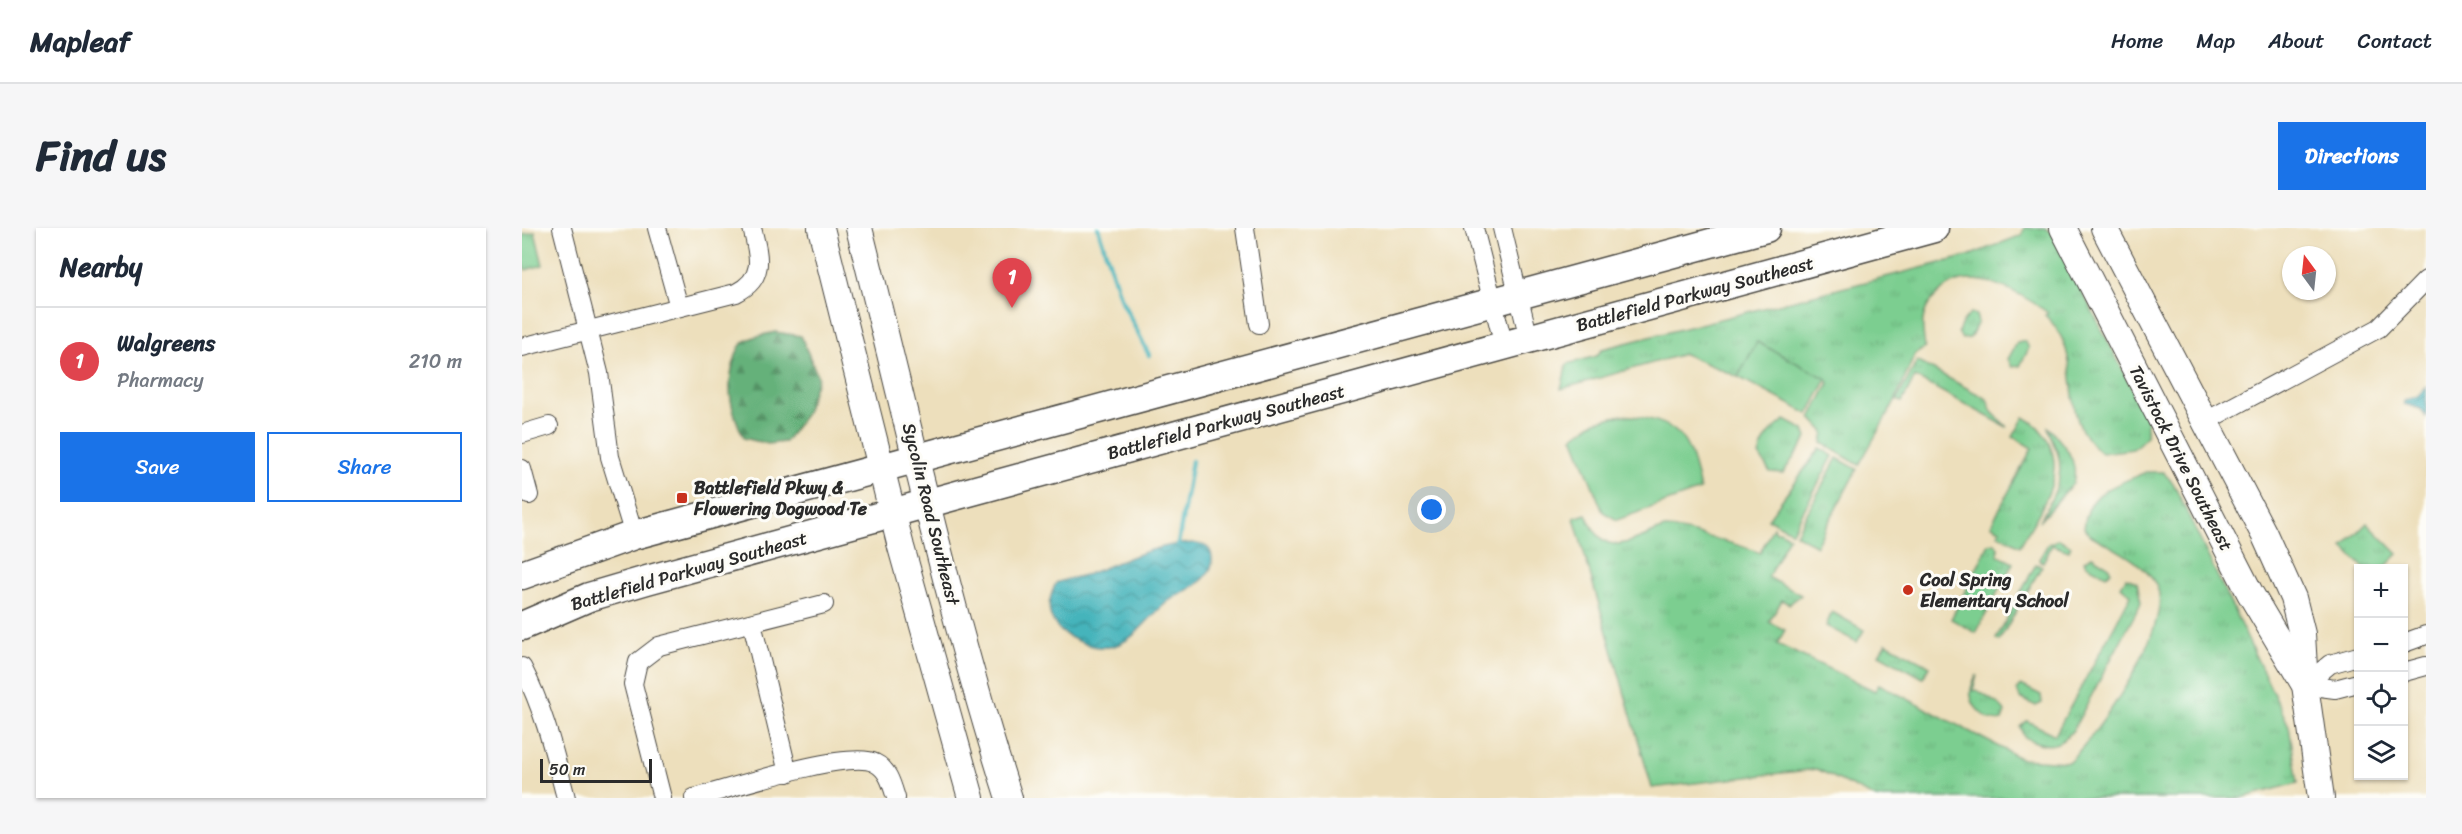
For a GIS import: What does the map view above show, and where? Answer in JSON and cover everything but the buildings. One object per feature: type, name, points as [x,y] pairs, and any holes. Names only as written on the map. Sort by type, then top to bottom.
[{"type":"main road","name":"Sycolin Road Southeast","points":[[821,228],[892,514],[971,798]]},
{"type":"main road","name":"Sycolin Road Southeast","points":[[859,228],[927,504],[971,671],[1009,798]]},
{"type":"main road","points":[[522,575],[634,535],[1767,228]]},
{"type":"main road","name":"Battlefield Parkway Southeast","points":[[522,626],[589,597],[1934,228]]},
{"type":"main road","name":"Tavistock Drive Southeast","points":[[2063,228],[2250,593],[2305,685]]},
{"type":"main road","name":"Tavistock Drive Southeast","points":[[2104,228],[2264,534],[2293,598],[2302,634],[2305,685],[2321,798]]},
{"type":"street","points":[[562,228],[599,373],[610,457],[634,535]]},
{"type":"street","points":[[657,228],[679,307]]},
{"type":"street","points":[[522,347],[736,293],[749,286],[758,271],[758,253],[752,228]]},
{"type":"street","points":[[1245,228],[1259,324]]},
{"type":"street","points":[[1474,228],[1507,299],[1517,343]]},
{"type":"street","points":[[1502,228],[1507,299],[1517,343]]},
{"type":"street","points":[[2206,421],[2379,328],[2426,280]]},
{"type":"street","points":[[522,434],[549,426]]},
{"type":"street","points":[[522,469],[529,495]]},
{"type":"street","points":[[662,798],[633,684],[638,662],[659,646],[824,604]]},
{"type":"street","points":[[752,623],[788,773]]},
{"type":"street","points":[[2408,641],[2426,635]]},
{"type":"street","points":[[2305,685],[2330,664],[2354,657]]},
{"type":"street","points":[[2408,671],[2426,666]]},
{"type":"street","points":[[522,667],[538,697],[547,723],[566,798]]},
{"type":"street","points":[[2305,685],[2336,689],[2354,684]]},
{"type":"street","points":[[694,798],[788,773],[865,758],[878,764],[886,772],[896,798]]},
{"type":"green space","points":[[2024,228],[2045,228],[2052,233],[2147,417],[2147,436],[2133,449],[2102,453],[2087,439],[2078,422],[2066,350],[2059,332],[2045,315],[2048,313],[2009,290],[1979,281],[1951,284],[1928,305],[1923,320],[1925,348],[1915,354],[1895,401],[1859,465],[1822,443],[1824,432],[1811,418],[1829,382],[1757,342],[1738,377],[1684,354],[1561,389],[1567,364],[1597,356],[1602,349],[1968,256],[2022,235]]},
{"type":"green space","points":[[535,232],[543,265],[526,270],[522,266],[522,235]]},
{"type":"green space","points":[[1971,313],[1976,315],[1978,322],[1970,338],[1962,339],[1958,332],[1963,321]]},
{"type":"green space","points":[[775,332],[801,336],[818,377],[805,415],[785,442],[768,444],[744,438],[733,410],[730,382],[736,355],[741,345],[753,338]]},
{"type":"green space","points":[[2025,341],[2029,348],[2020,366],[2012,367],[2008,359],[2017,343]]},
{"type":"green space","points":[[1757,342],[1827,379],[1808,414],[1738,377]]},
{"type":"green space","points":[[1917,361],[1987,399],[1992,412],[2007,427],[1915,377],[1902,402],[1897,400]]},
{"type":"green space","points":[[1622,415],[1657,421],[1669,426],[1678,434],[1686,443],[1700,490],[1617,520],[1603,512],[1573,437],[1596,421]]},
{"type":"green space","points":[[2024,417],[2036,425],[2047,439],[2053,457],[2054,470],[2047,496],[2020,546],[1998,534],[2000,530],[1991,525],[2032,448],[2013,437]]},
{"type":"green space","points":[[1785,420],[1804,430],[1807,438],[1783,473],[1770,472],[1759,455],[1769,435]]},
{"type":"green space","points":[[2048,427],[2069,453],[2075,475],[2073,483],[2039,522],[2056,490],[2060,472],[2058,454]]},
{"type":"green space","points":[[1820,448],[1833,456],[1792,532],[1768,519]]},
{"type":"green space","points":[[1837,458],[1857,469],[1816,546],[1796,534]]},
{"type":"green space","points":[[2146,472],[2163,472],[2173,483],[2289,726],[2298,783],[2241,798],[1876,798],[1817,769],[1652,788],[1574,518],[1586,514],[1597,534],[1610,543],[1626,543],[1665,528],[1712,538],[1760,553],[1773,527],[1776,532],[1780,531],[1789,537],[1768,577],[1801,595],[1789,604],[1782,600],[1769,622],[1785,630],[1777,644],[1875,691],[1879,684],[2022,759],[2068,762],[2081,749],[2113,706],[2130,679],[2154,627],[2159,604],[2157,587],[2152,578],[2136,562],[2089,534],[2084,528],[2086,515],[2097,497],[2113,486]]},
{"type":"green space","points":[[2367,523],[2398,554],[2388,564],[2360,564],[2343,547]]},
{"type":"green space","points":[[2059,539],[2071,546],[2069,551],[2052,545],[2043,562],[2039,559],[2048,544]]},
{"type":"green space","points":[[1995,543],[1998,547],[1998,555],[2013,563],[1976,633],[1951,619],[1989,544]]},
{"type":"green space","points":[[2092,556],[2108,566],[2111,572],[2106,575],[2086,565],[2084,561]]},
{"type":"green space","points":[[2036,564],[2042,566],[1999,641],[1996,639]]},
{"type":"green space","points":[[2126,578],[2137,582],[2141,603],[2073,730],[2062,741],[2050,745],[2024,737],[2020,727],[2027,721],[2055,735],[2131,595],[2121,586]]},
{"type":"green space","points":[[1832,612],[1864,630],[1857,642],[1826,626]]},
{"type":"green space","points":[[1886,643],[1930,666],[1923,678],[1879,654]]},
{"type":"green space","points":[[1977,675],[1973,691],[1977,690],[2001,706],[2005,712],[2002,720],[1985,716],[1972,701],[1971,689]]},
{"type":"green space","points":[[2021,685],[2041,695],[2042,703],[2036,706],[2020,698],[2017,690]]},
{"type":"water","points":[[2426,387],[2426,417],[2421,409],[2404,404],[2405,400],[2418,396]]},
{"type":"water","points":[[1193,543],[1204,545],[1210,551],[1212,558],[1208,574],[1196,585],[1166,603],[1139,630],[1120,644],[1097,647],[1083,643],[1064,634],[1052,618],[1049,607],[1056,583],[1166,546]]},
{"type":"waterway","points":[[1098,228],[1120,297],[1149,355]]},
{"type":"waterway","points":[[1178,544],[1192,461]]},
{"type":"place","name":"Walgreens","points":[[1012,308]]},
{"type":"place","name":"Battlefield Pkwy & Flowering Dogwood Te","points":[[682,498]]},
{"type":"place","name":"Cool Spring Elementary School","points":[[1908,590]]}]
